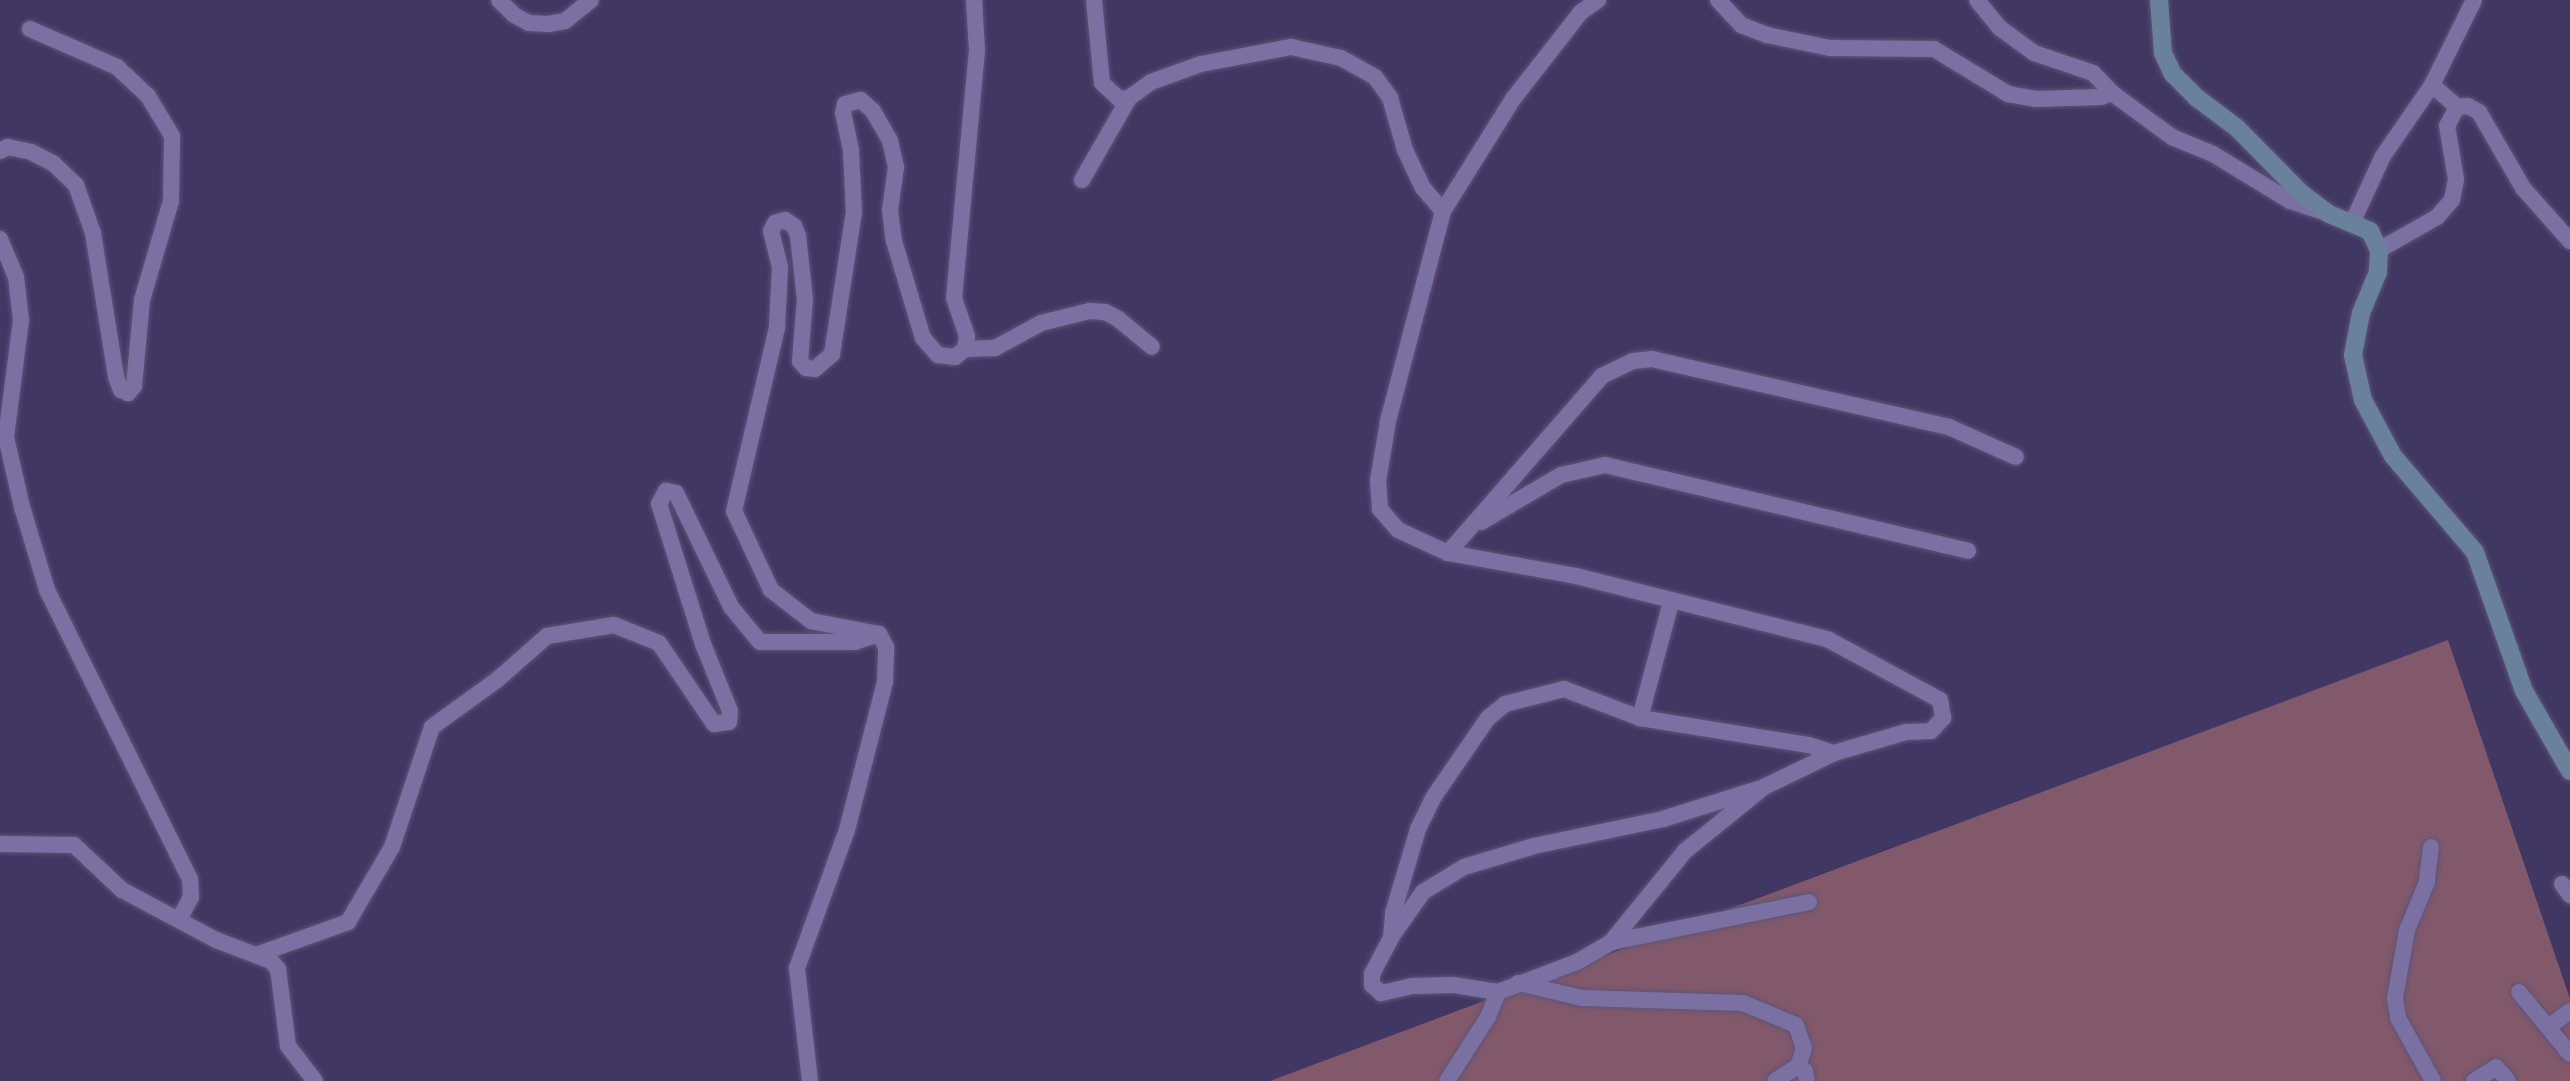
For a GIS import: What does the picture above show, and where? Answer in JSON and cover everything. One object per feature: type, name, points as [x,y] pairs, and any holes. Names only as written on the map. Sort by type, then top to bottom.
[{"type":"main road","points":[[2159,0],[2163,53],[2174,74],[2197,98],[2237,128],[2301,193],[2330,214],[2370,231],[2379,250],[2378,272],[2361,313],[2353,355],[2363,400],[2394,456],[2475,552],[2524,692],[2570,771]]},
{"type":"street","points":[[499,0],[514,15],[530,23],[548,24],[565,21],[591,0]]},
{"type":"street","points":[[965,349],[967,336],[954,298],[977,50],[974,0]]},
{"type":"street","points":[[1094,0],[1102,83],[1109,94],[1129,98]]},
{"type":"street","points":[[1598,0],[1581,12],[1513,99],[1443,212],[1388,421],[1378,481],[1380,509],[1390,525],[1449,553],[1576,576],[1671,602],[1827,639],[1940,700],[1943,718],[1931,731],[1906,732],[1834,753],[1764,787],[1663,819],[1534,846],[1464,867],[1423,892],[1390,938],[1372,974],[1372,986],[1382,993],[1412,986],[1454,984],[1498,992],[1577,962],[1611,942],[1809,902]]},
{"type":"street","points":[[1718,0],[1741,25],[1767,35],[1830,48],[1934,49],[2008,94],[2036,99],[2101,97],[2112,93]]},
{"type":"street","points":[[1977,0],[2000,28],[2034,53],[2093,73],[2112,93],[2143,119],[2172,137],[2214,154],[2290,201],[2330,214]]},
{"type":"street","points":[[2352,223],[2383,156],[2432,85],[2475,0]]},
{"type":"street","points":[[0,151],[8,147],[31,152],[53,163],[76,185],[93,233],[116,377],[121,390],[128,393],[134,386],[142,300],[171,201],[172,136],[148,96],[117,67],[30,29]]},
{"type":"street","points":[[1082,180],[1129,98],[1152,82],[1202,64],[1291,47],[1341,58],[1375,77],[1390,98],[1405,150],[1423,188],[1443,212]]},
{"type":"street","points":[[2432,85],[2457,107],[2468,106],[2479,112],[2523,188],[2570,242]]},
{"type":"street","points":[[879,634],[811,621],[771,590],[734,511],[777,327],[780,267],[771,231],[775,222],[785,220],[794,226],[798,236],[805,299],[800,361],[806,368],[815,369],[832,354],[854,212],[851,150],[843,113],[851,100],[861,100],[873,111],[890,141],[896,168],[890,210],[894,241],[923,338],[938,355],[955,357],[965,349],[995,348],[1041,324],[1090,311],[1105,312],[1117,318],[1152,347]]},
{"type":"street","points":[[2379,250],[2437,217],[2452,200],[2456,179],[2447,126],[2457,107]]},
{"type":"street","points":[[0,239],[16,277],[21,321],[6,437],[22,507],[47,590],[190,879],[191,897],[179,920]]},
{"type":"street","points":[[1449,553],[1602,376],[1633,361],[1662,361],[1941,425],[2016,457]]},
{"type":"street","points":[[1471,528],[1561,475],[1605,465],[1968,551]]},
{"type":"street","points":[[256,955],[348,922],[392,847],[432,727],[497,680],[547,636],[614,625],[659,643],[714,724],[729,722],[730,711],[703,644],[659,504],[666,491],[676,493],[731,607],[760,642],[855,642],[879,634]]},
{"type":"street","points":[[1640,718],[1671,602]]},
{"type":"street","points":[[810,1081],[797,968],[847,830],[885,682],[886,647],[879,634]]},
{"type":"street","points":[[1390,938],[1393,913],[1418,829],[1433,798],[1488,718],[1505,704],[1564,689],[1640,718],[1809,745],[1834,753]]},
{"type":"street","points":[[1611,942],[1685,851],[1764,787]]},
{"type":"street","points":[[0,844],[74,845],[122,890],[179,920],[256,955],[278,969],[288,1046],[315,1081]]},
{"type":"street","points":[[2431,847],[2427,882],[2407,930],[2395,998],[2398,1018],[2433,1081]]},
{"type":"street","points":[[1518,983],[1582,998],[1743,1003],[1796,1025],[1804,1048],[1798,1066],[1775,1081]]},
{"type":"street","points":[[1447,1081],[1488,1017],[1498,992]]},
{"type":"street","points":[[2519,992],[2550,1026],[2570,1054]]},
{"type":"street","points":[[2550,1026],[2570,1011]]},
{"type":"street","points":[[1798,1066],[1805,1071],[1807,1081]]},
{"type":"street","points":[[2474,1081],[2496,1067],[2508,1081]]},
{"type":"shaded area","points":[[2448,640],[2570,999],[2570,1081],[1270,1081]]}]
